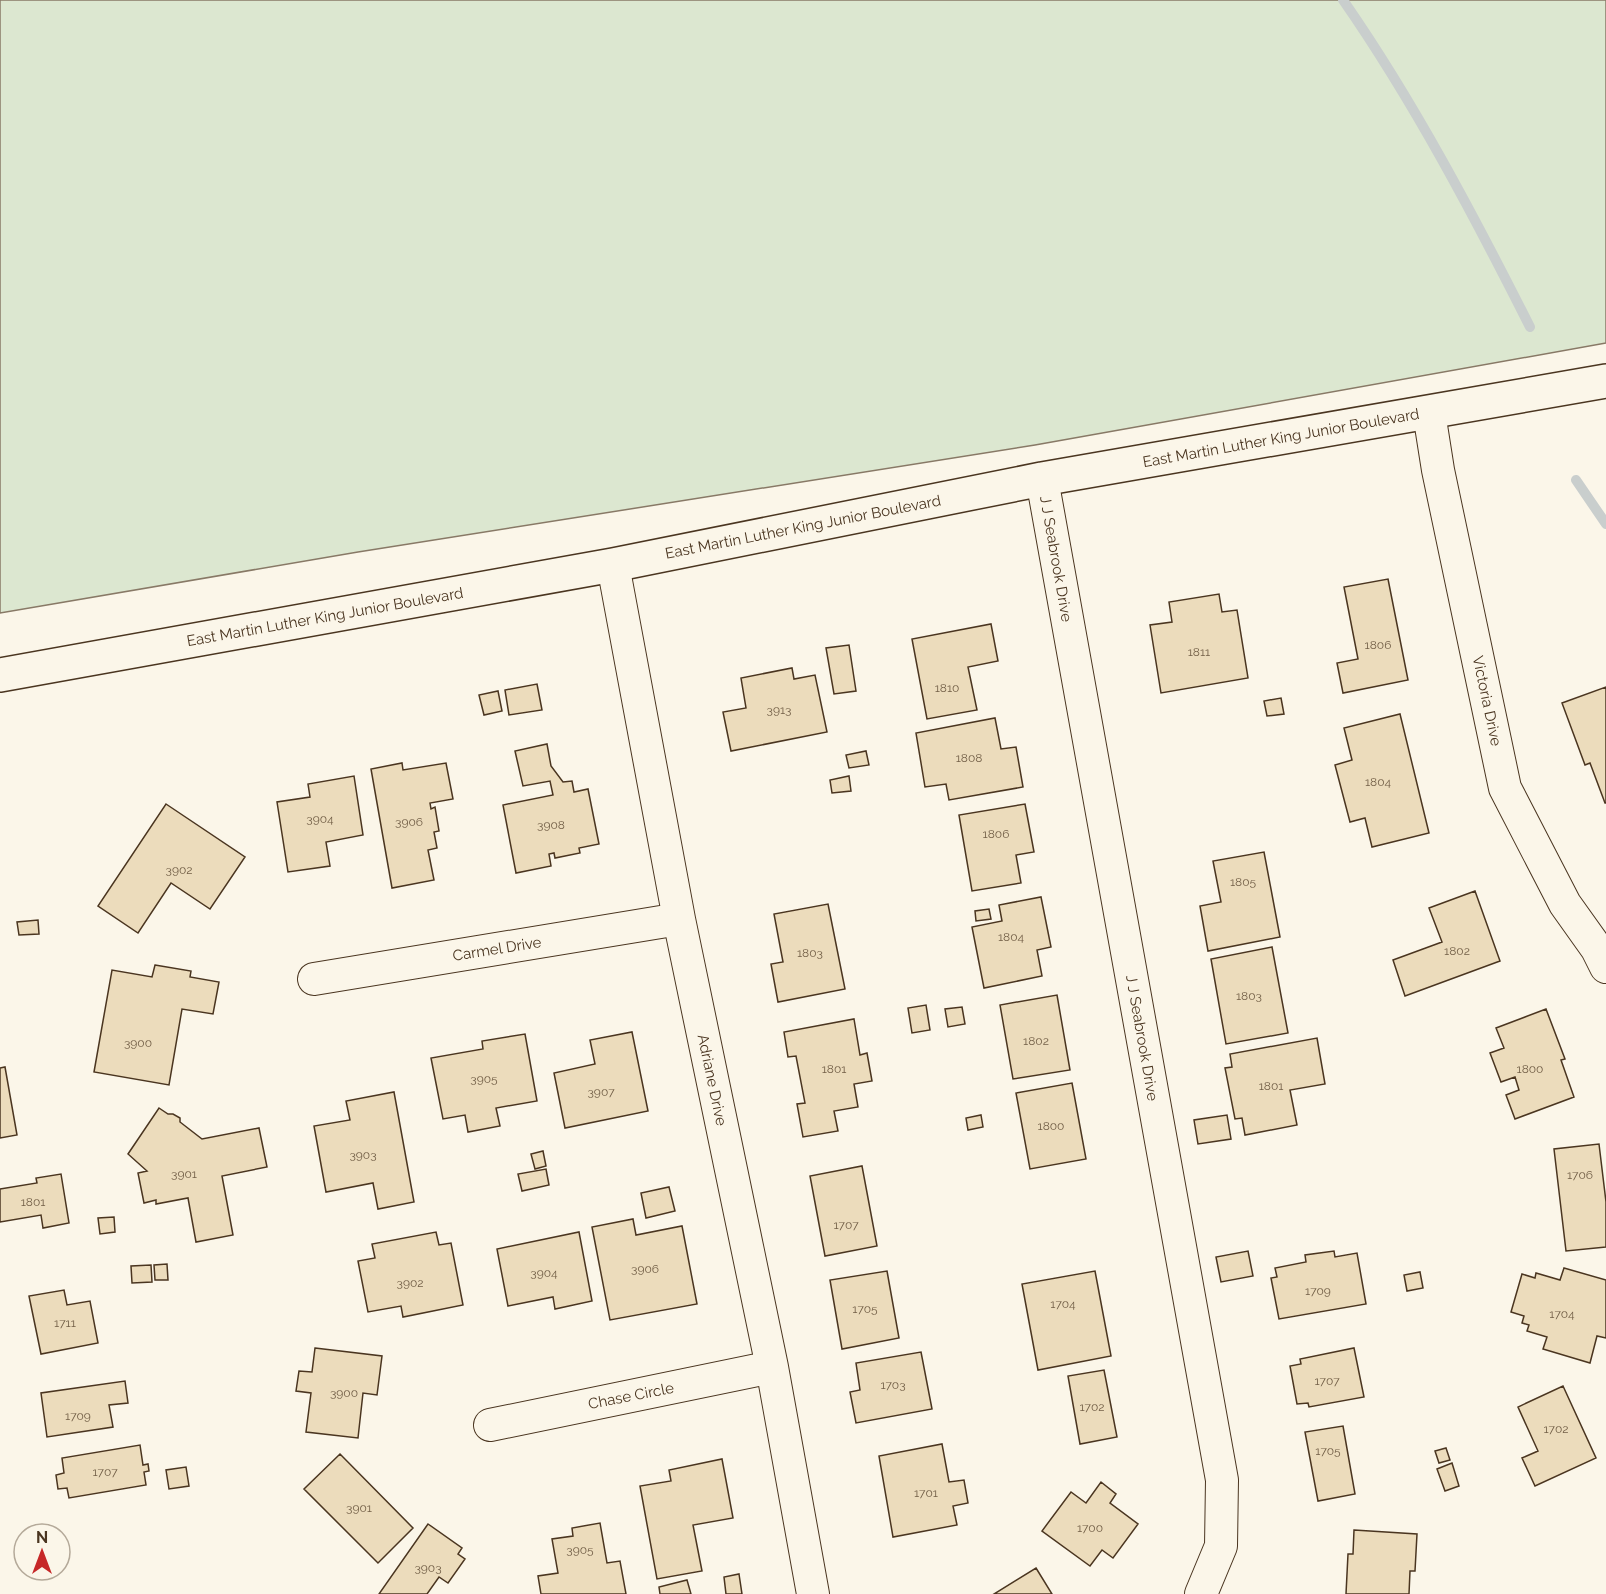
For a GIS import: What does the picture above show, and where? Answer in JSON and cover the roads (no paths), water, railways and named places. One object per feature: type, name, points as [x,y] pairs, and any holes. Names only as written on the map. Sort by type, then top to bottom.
[{"type":"main road","name":"East Martin Luther King Junior Boulevard","points":[[0,675],[614,565],[1042,479],[1606,381]]},
{"type":"street","name":"Victoria Drive","points":[[1429,412],[1438,470],[1505,788],[1565,904],[1597,949],[1606,967]]},
{"type":"street","name":"J J Seabrook Drive","points":[[1042,479],[1222,1480],[1221,1546],[1201,1594]]},
{"type":"street","name":"Adriane Drive","points":[[614,565],[679,919],[772,1367],[813,1594]]},
{"type":"street","name":"Carmel Drive","points":[[315,979],[679,919]]},
{"type":"street","name":"Chase Circle","points":[[490,1425],[772,1367]]},
{"type":"waterway","points":[[1343,0],[1419,119],[1530,327]]},
{"type":"waterway","points":[[1576,480],[1606,524]]}]
